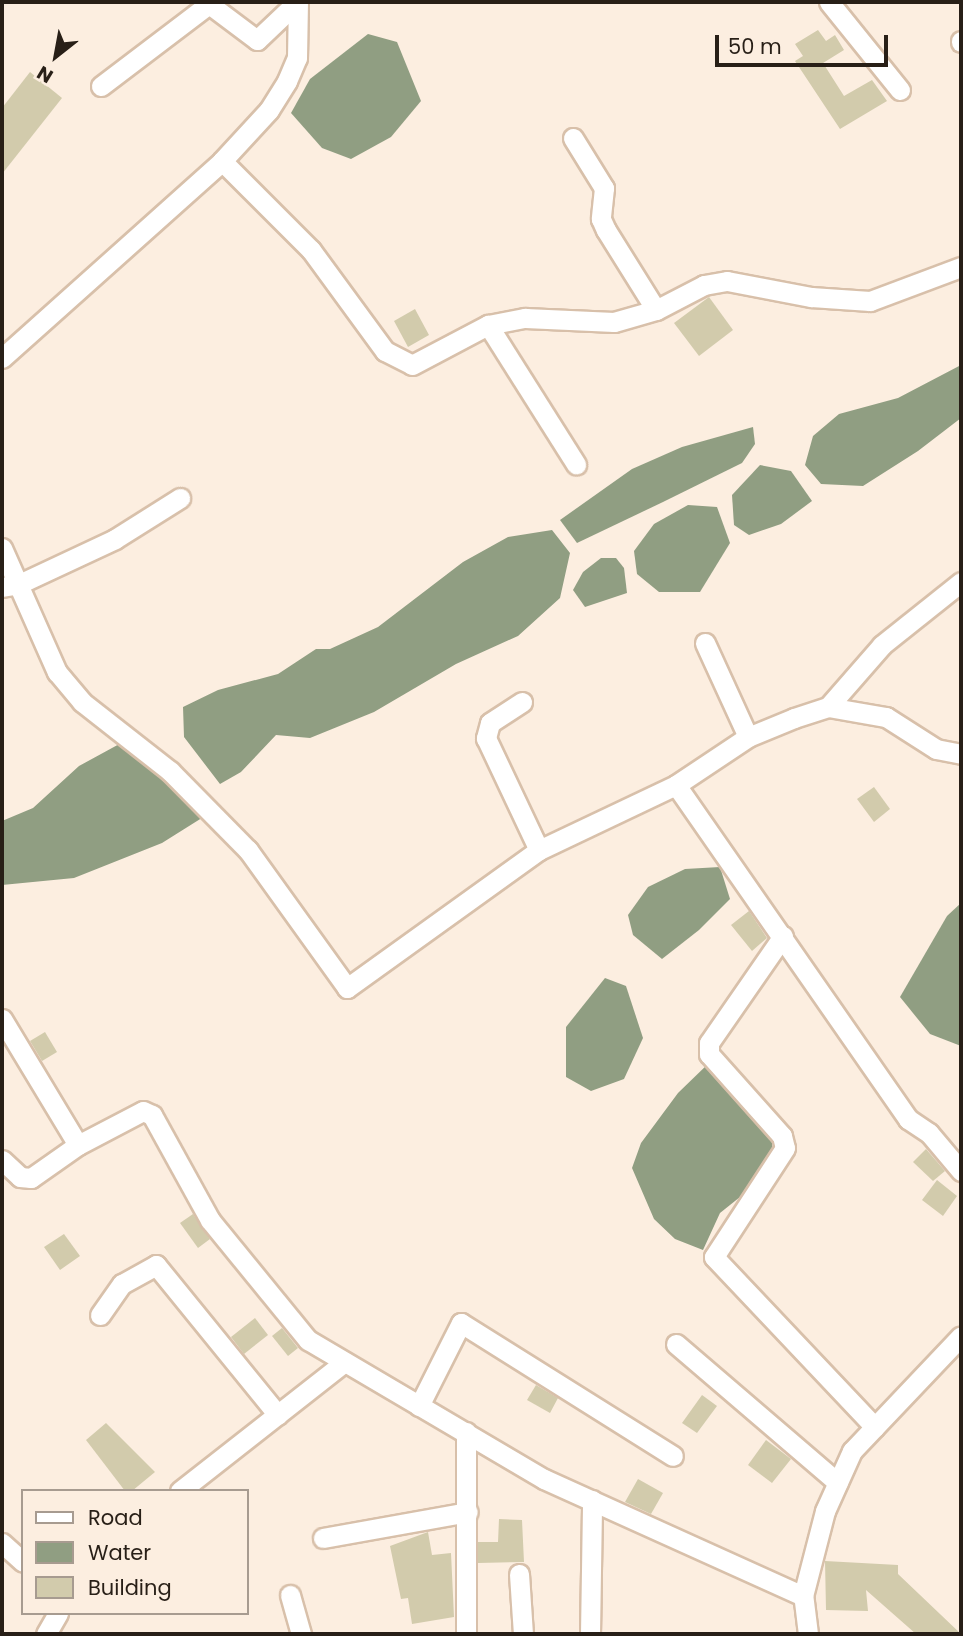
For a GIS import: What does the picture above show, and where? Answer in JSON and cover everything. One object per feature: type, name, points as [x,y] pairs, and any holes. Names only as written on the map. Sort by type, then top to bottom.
[{"type":"street","points":[[101,86],[202,5],[219,7],[257,40],[298,2]]},
{"type":"street","points":[[3,355],[222,161],[269,110],[297,58],[298,2]]},
{"type":"street","points":[[829,2],[900,90]]},
{"type":"street","points":[[573,138],[604,188],[601,219],[606,230],[656,310]]},
{"type":"street","points":[[222,161],[311,250],[385,351],[398,360],[424,361],[488,325],[525,318],[614,322],[656,310],[704,285],[727,281],[811,297],[870,301],[961,267]]},
{"type":"street","points":[[488,325],[576,464]]},
{"type":"street","points":[[10,585],[115,539],[180,498]]},
{"type":"street","points":[[2,548],[10,585],[57,672],[82,702],[141,745],[248,850],[348,988],[539,850],[676,785],[748,737],[828,707],[882,645],[961,582]]},
{"type":"street","points":[[705,643],[748,737]]},
{"type":"street","points":[[522,702],[490,723],[486,738],[539,850]]},
{"type":"street","points":[[828,707],[886,717],[936,749],[961,754]]},
{"type":"street","points":[[676,785],[908,1119],[929,1133],[961,1171]]},
{"type":"street","points":[[783,936],[709,1043],[709,1054],[782,1136],[785,1148],[714,1257],[875,1427]]},
{"type":"street","points":[[2,1019],[78,1145]]},
{"type":"street","points":[[2,1160],[20,1177],[31,1178],[78,1145],[148,1112],[226,1242],[308,1340],[342,1364],[592,1500],[803,1596]]},
{"type":"street","points":[[100,1315],[122,1284],[156,1265],[278,1415]]},
{"type":"street","points":[[419,1406],[461,1323],[673,1456]]},
{"type":"street","points":[[808,1634],[803,1596],[838,1483],[852,1451],[961,1336]]},
{"type":"street","points":[[676,1344],[838,1483]]},
{"type":"street","points":[[183,1489],[342,1364]]},
{"type":"street","points":[[466,1432],[466,1634]]},
{"type":"street","points":[[590,1634],[592,1500]]},
{"type":"street","points":[[323,1538],[468,1512]]},
{"type":"street","points":[[2,1543],[21,1560]]},
{"type":"street","points":[[519,1574],[523,1634]]},
{"type":"street","points":[[290,1595],[301,1634]]},
{"type":"street","points":[[46,1634],[57,1615]]},
{"type":"water","points":[[368,34],[397,42],[421,101],[391,137],[351,159],[322,148],[291,113],[310,79]]},
{"type":"water","points":[[961,365],[961,418],[918,451],[863,486],[821,484],[805,465],[813,436],[839,414],[898,398]]},
{"type":"water","points":[[753,427],[755,444],[742,463],[663,502],[577,543],[560,520],[632,469],[682,447]]},
{"type":"water","points":[[760,465],[791,471],[812,501],[781,524],[749,535],[734,525],[732,495]]},
{"type":"water","points":[[688,505],[717,507],[730,543],[700,592],[659,592],[637,574],[634,551],[654,524]]},
{"type":"water","points":[[552,530],[570,553],[560,598],[518,636],[456,664],[374,712],[310,738],[276,735],[241,772],[220,784],[184,737],[183,707],[218,690],[278,674],[316,649],[330,649],[378,627],[463,562],[508,537]]},
{"type":"water","points":[[601,558],[616,558],[624,568],[627,593],[585,607],[573,590],[583,572]]},
{"type":"water","points":[[123,742],[157,762],[205,816],[162,843],[74,878],[2,885],[2,821],[33,808],[79,766]]},
{"type":"water","points":[[720,867],[730,899],[699,930],[662,959],[633,935],[628,915],[648,887],[685,869]]},
{"type":"water","points":[[961,903],[961,1046],[930,1034],[900,997],[947,916]]},
{"type":"water","points":[[605,978],[626,986],[643,1038],[624,1079],[591,1091],[566,1077],[566,1027]]},
{"type":"water","points":[[711,1061],[771,1130],[773,1154],[750,1189],[720,1213],[703,1250],[675,1239],[654,1219],[632,1168],[641,1143],[678,1093]]},
{"type":"building","points":[[818,30],[826,41],[835,35],[844,50],[823,63],[844,96],[872,80],[887,101],[840,129],[795,61],[803,56],[795,44]]},
{"type":"building","points":[[30,72],[62,98],[2,174],[2,108]]},
{"type":"building","points":[[709,297],[733,330],[699,356],[674,323]]},
{"type":"building","points":[[415,309],[429,335],[408,347],[394,321]]},
{"type":"building","points":[[874,787],[890,809],[874,822],[857,799]]},
{"type":"building","points":[[749,911],[767,938],[752,951],[731,925]]},
{"type":"building","points":[[45,1032],[57,1052],[42,1061],[30,1041]]},
{"type":"building","points":[[926,1149],[945,1171],[933,1181],[913,1162]]},
{"type":"building","points":[[937,1180],[957,1196],[943,1216],[922,1200]]},
{"type":"building","points":[[193,1214],[210,1239],[198,1248],[180,1223]]},
{"type":"building","points":[[64,1234],[80,1256],[60,1270],[44,1247]]},
{"type":"building","points":[[255,1318],[268,1335],[244,1354],[231,1337]]},
{"type":"building","points":[[282,1328],[298,1348],[288,1356],[272,1336]]},
{"type":"building","points":[[536,1385],[558,1398],[550,1413],[527,1400]]},
{"type":"building","points":[[702,1395],[717,1406],[697,1433],[682,1423]]},
{"type":"building","points":[[106,1423],[155,1472],[134,1489],[123,1489],[86,1440]]},
{"type":"building","points":[[766,1440],[791,1459],[772,1483],[748,1465]]},
{"type":"building","points":[[638,1479],[663,1493],[651,1514],[625,1502]]},
{"type":"building","points":[[499,1519],[522,1520],[524,1562],[478,1563],[478,1542],[498,1542]]},
{"type":"building","points":[[428,1532],[432,1555],[451,1553],[454,1617],[412,1624],[408,1598],[401,1599],[390,1546]]},
{"type":"building","points":[[825,1561],[898,1565],[898,1574],[961,1634],[916,1634],[866,1590],[868,1611],[826,1610]]}]
